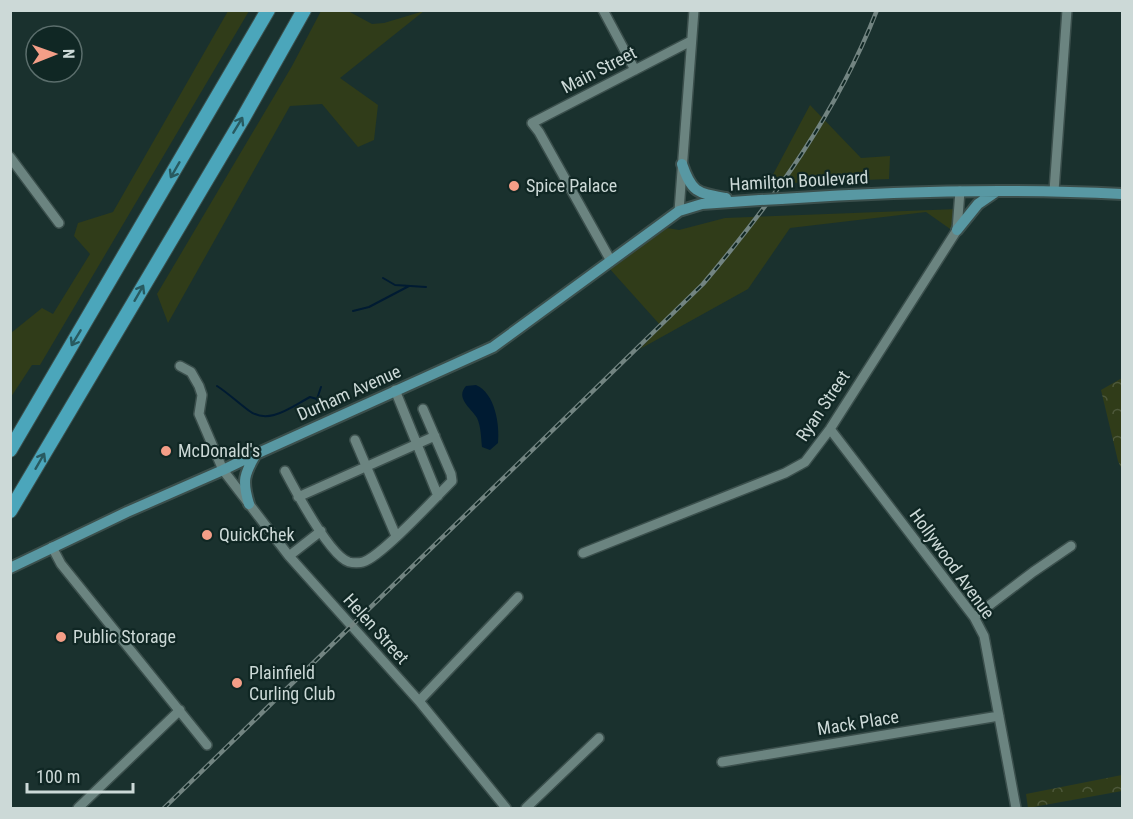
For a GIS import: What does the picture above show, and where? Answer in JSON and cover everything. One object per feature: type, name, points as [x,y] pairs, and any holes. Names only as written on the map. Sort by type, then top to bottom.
[{"type":"highway","points":[[10,450],[268,10]]},
{"type":"highway","points":[[10,511],[242,120],[304,10]]},
{"type":"main road","points":[[682,164],[689,182],[695,189],[706,194],[741,201]]},
{"type":"main road","name":"Hamilton Boulevard","points":[[679,211],[702,204],[915,191],[1054,191],[1122,194]]},
{"type":"main road","points":[[957,230],[978,204],[997,191]]},
{"type":"main road","name":"Durham Avenue","points":[[10,568],[127,512],[493,347],[679,211]]},
{"type":"main road","points":[[249,504],[244,488],[245,476],[256,454]]},
{"type":"street","points":[[603,10],[635,70]]},
{"type":"street","points":[[679,211],[694,10]]},
{"type":"street","points":[[1054,191],[1067,10]]},
{"type":"street","name":"Main Street","points":[[611,261],[532,123],[692,40]]},
{"type":"street","points":[[10,157],[59,223]]},
{"type":"street","name":"Ryan Street","points":[[583,553],[785,473],[805,462],[830,429],[957,230],[960,191]]},
{"type":"street","name":"Helen Street","points":[[180,366],[191,372],[199,386],[202,394],[199,414],[223,470],[290,556],[419,701],[506,808]]},
{"type":"street","points":[[395,390],[438,496]]},
{"type":"street","points":[[285,471],[298,497],[342,558],[362,562],[378,554],[452,481],[452,474],[423,409]]},
{"type":"street","name":"Hollywood Avenue","points":[[830,429],[974,617],[984,636],[1016,808]]},
{"type":"street","points":[[298,497],[435,436]]},
{"type":"street","points":[[355,440],[396,536]]},
{"type":"street","points":[[290,556],[321,531]]},
{"type":"street","points":[[974,617],[1071,546]]},
{"type":"street","points":[[52,547],[61,564],[207,745]]},
{"type":"street","points":[[419,701],[518,597]]},
{"type":"street","points":[[78,808],[180,710]]},
{"type":"street","name":"Mack Place","points":[[722,762],[999,716]]},
{"type":"street","points":[[526,808],[599,738]]},
{"type":"green space","points":[[228,11],[249,11],[40,365],[32,365],[11,397],[11,333],[42,308],[53,314],[90,254],[74,236],[78,223],[113,212]]},
{"type":"green space","points":[[321,11],[348,11],[372,24],[384,23],[424,11],[340,78],[378,105],[374,140],[358,147],[322,104],[290,106],[168,323],[157,294],[292,66]]},
{"type":"green space","points":[[810,105],[861,158],[890,156],[889,179],[768,184]]},
{"type":"green space","points":[[958,209],[953,231],[926,212],[790,228],[748,289],[640,349],[661,326],[609,268],[667,228],[679,230],[725,218]]},
{"type":"green space","points":[[1122,378],[1122,470],[1101,390]]},
{"type":"green space","points":[[1122,775],[1122,791],[1028,808],[1026,794]]},
{"type":"water","points":[[476,385],[488,395],[497,419],[498,443],[490,450],[482,447],[477,418],[465,403],[462,395],[466,386]]},
{"type":"waterway","points":[[383,278],[395,285],[426,287]]},
{"type":"waterway","points":[[353,311],[369,307],[409,286]]},
{"type":"waterway","points":[[217,386],[248,410],[263,416],[271,416],[287,410],[310,397],[317,399]]},
{"type":"waterway","points":[[318,403],[321,387]]},
{"type":"railway","points":[[164,808],[703,284],[754,221],[823,120],[843,85],[877,10]]},
{"type":"place","name":"Spice Palace","points":[[514,186]]},
{"type":"place","name":"McDonald's","points":[[166,451]]},
{"type":"place","name":"QuickChek","points":[[207,535]]},
{"type":"place","name":"Public Storage","points":[[61,637]]},
{"type":"place","name":"Plainfield Curling Club","points":[[237,683]]}]
